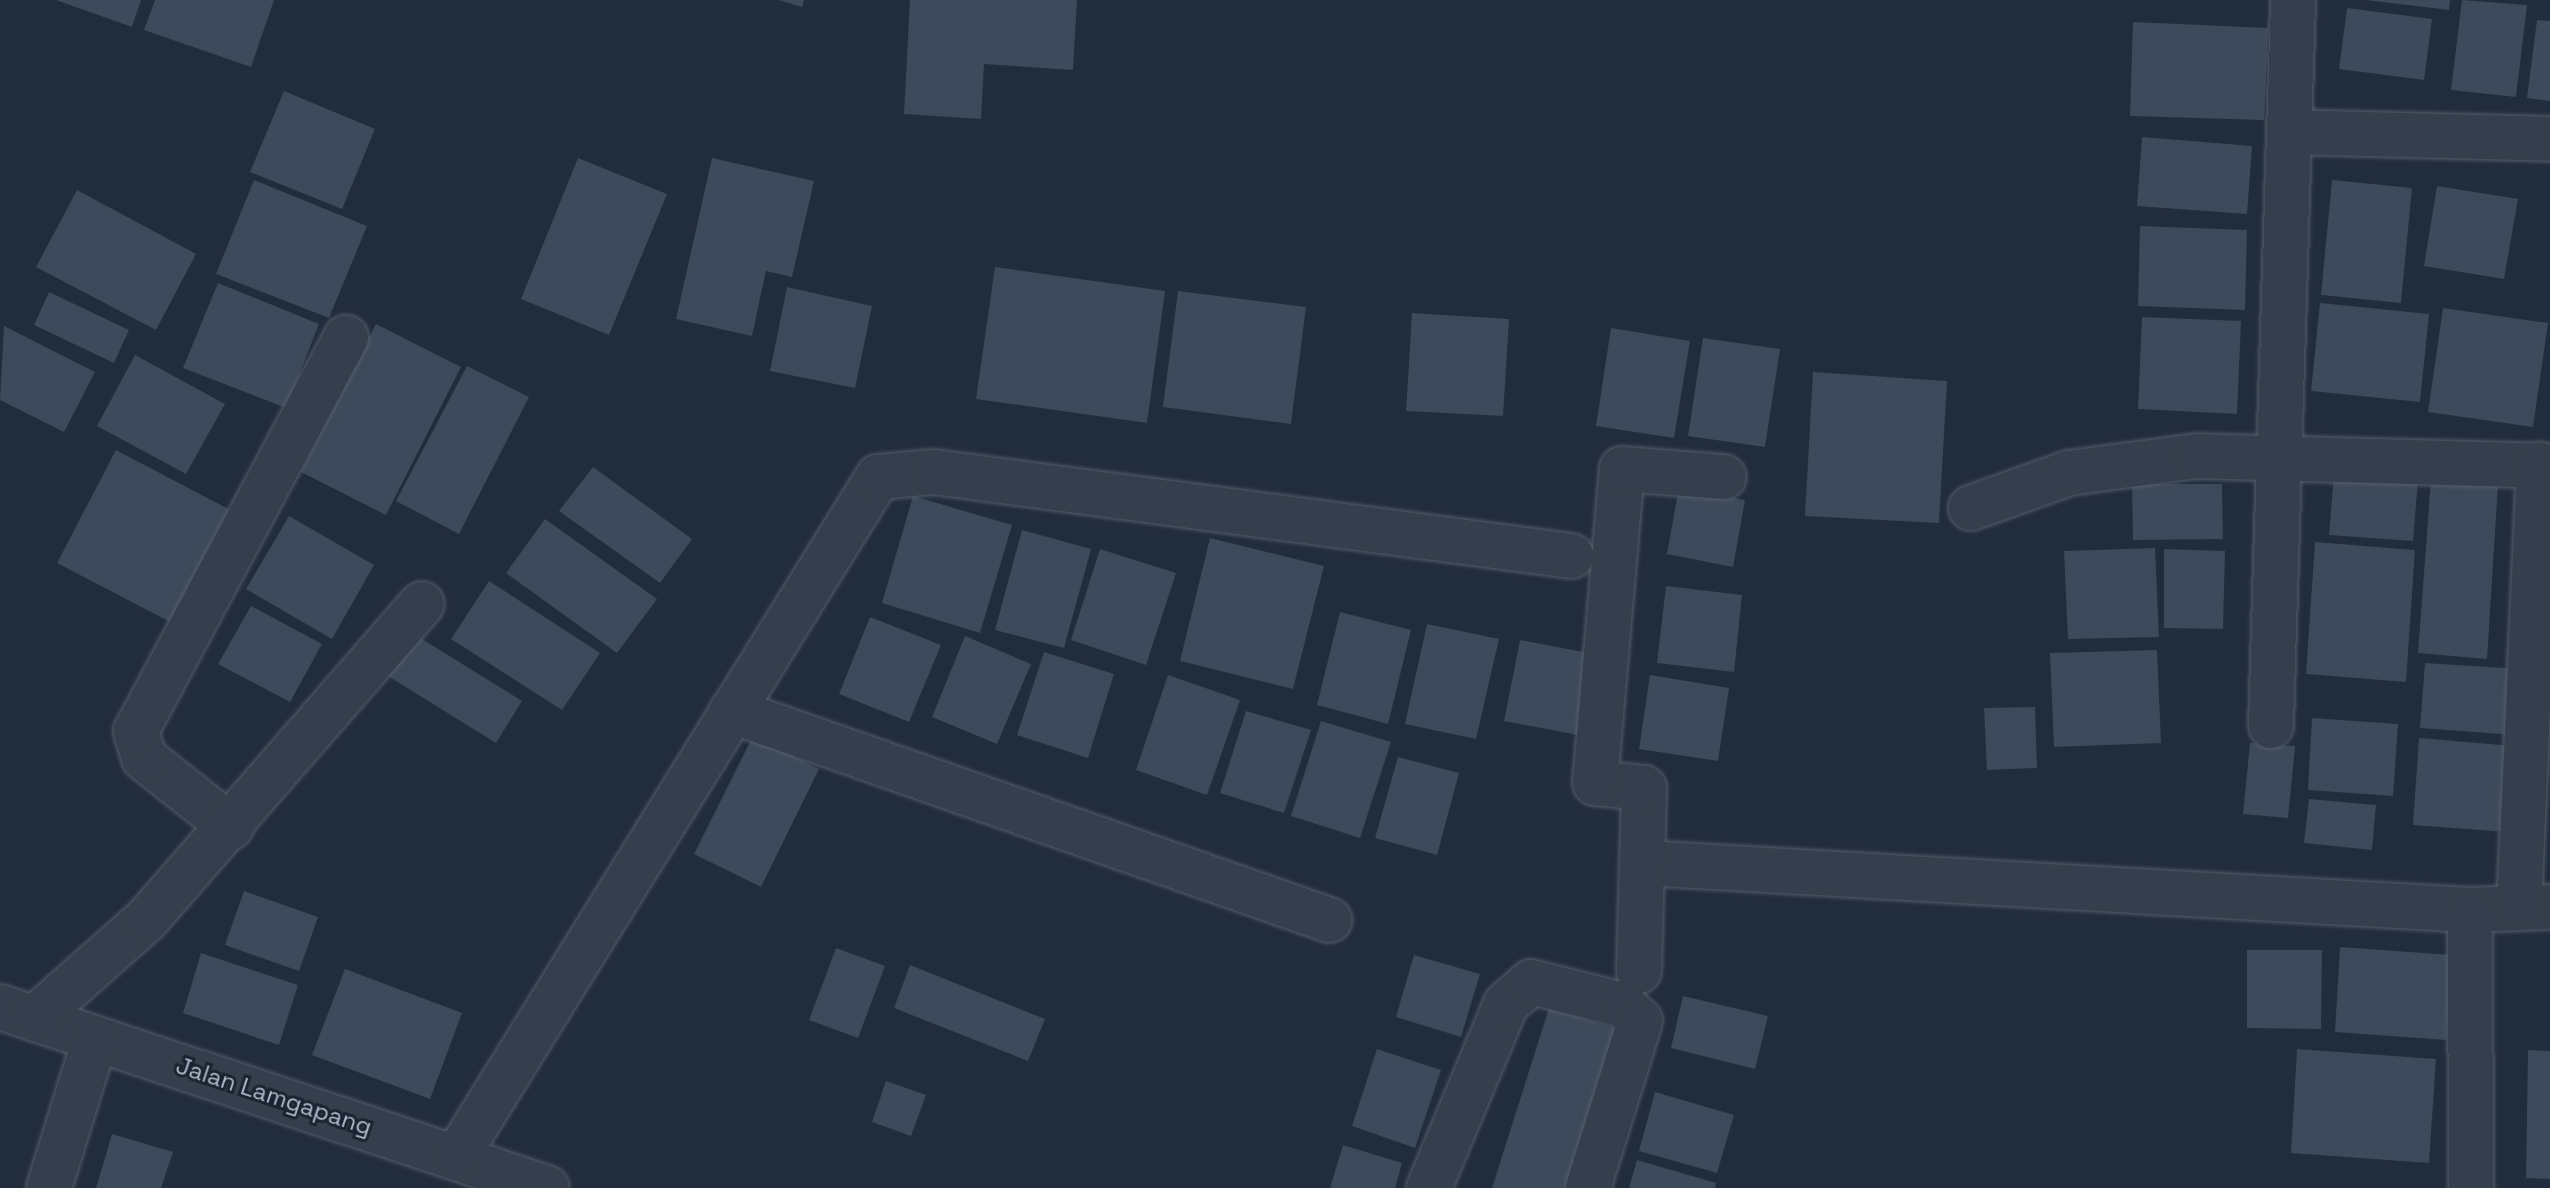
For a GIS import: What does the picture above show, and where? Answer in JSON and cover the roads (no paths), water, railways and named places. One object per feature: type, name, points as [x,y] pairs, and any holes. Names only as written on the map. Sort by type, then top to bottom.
[{"type":"street","points":[[2271,726],[2283,453],[2293,0]]},
{"type":"street","points":[[2290,132],[2550,139]]},
{"type":"street","points":[[231,827],[144,758],[136,731],[346,337]]},
{"type":"street","points":[[1643,863],[2470,910],[2534,907],[2544,465],[2283,453],[2121,464],[2032,484],[1971,508]]},
{"type":"street","points":[[1639,971],[1644,788],[1595,783],[1622,469],[1724,477]]},
{"type":"street","points":[[457,1156],[878,477],[934,472],[1571,556]]},
{"type":"street","points":[[17,1013],[147,919],[231,827],[422,604]]},
{"type":"street","points":[[732,711],[1329,920]]},
{"type":"street","points":[[2470,910],[2471,1188]]},
{"type":"street","points":[[1429,1188],[1506,1004],[1531,982],[1623,1005],[1640,1021],[1588,1188]]},
{"type":"street","name":"Jalan Lamgapang","points":[[17,1013],[547,1188]]},
{"type":"street","points":[[49,1188],[95,1039]]}]
